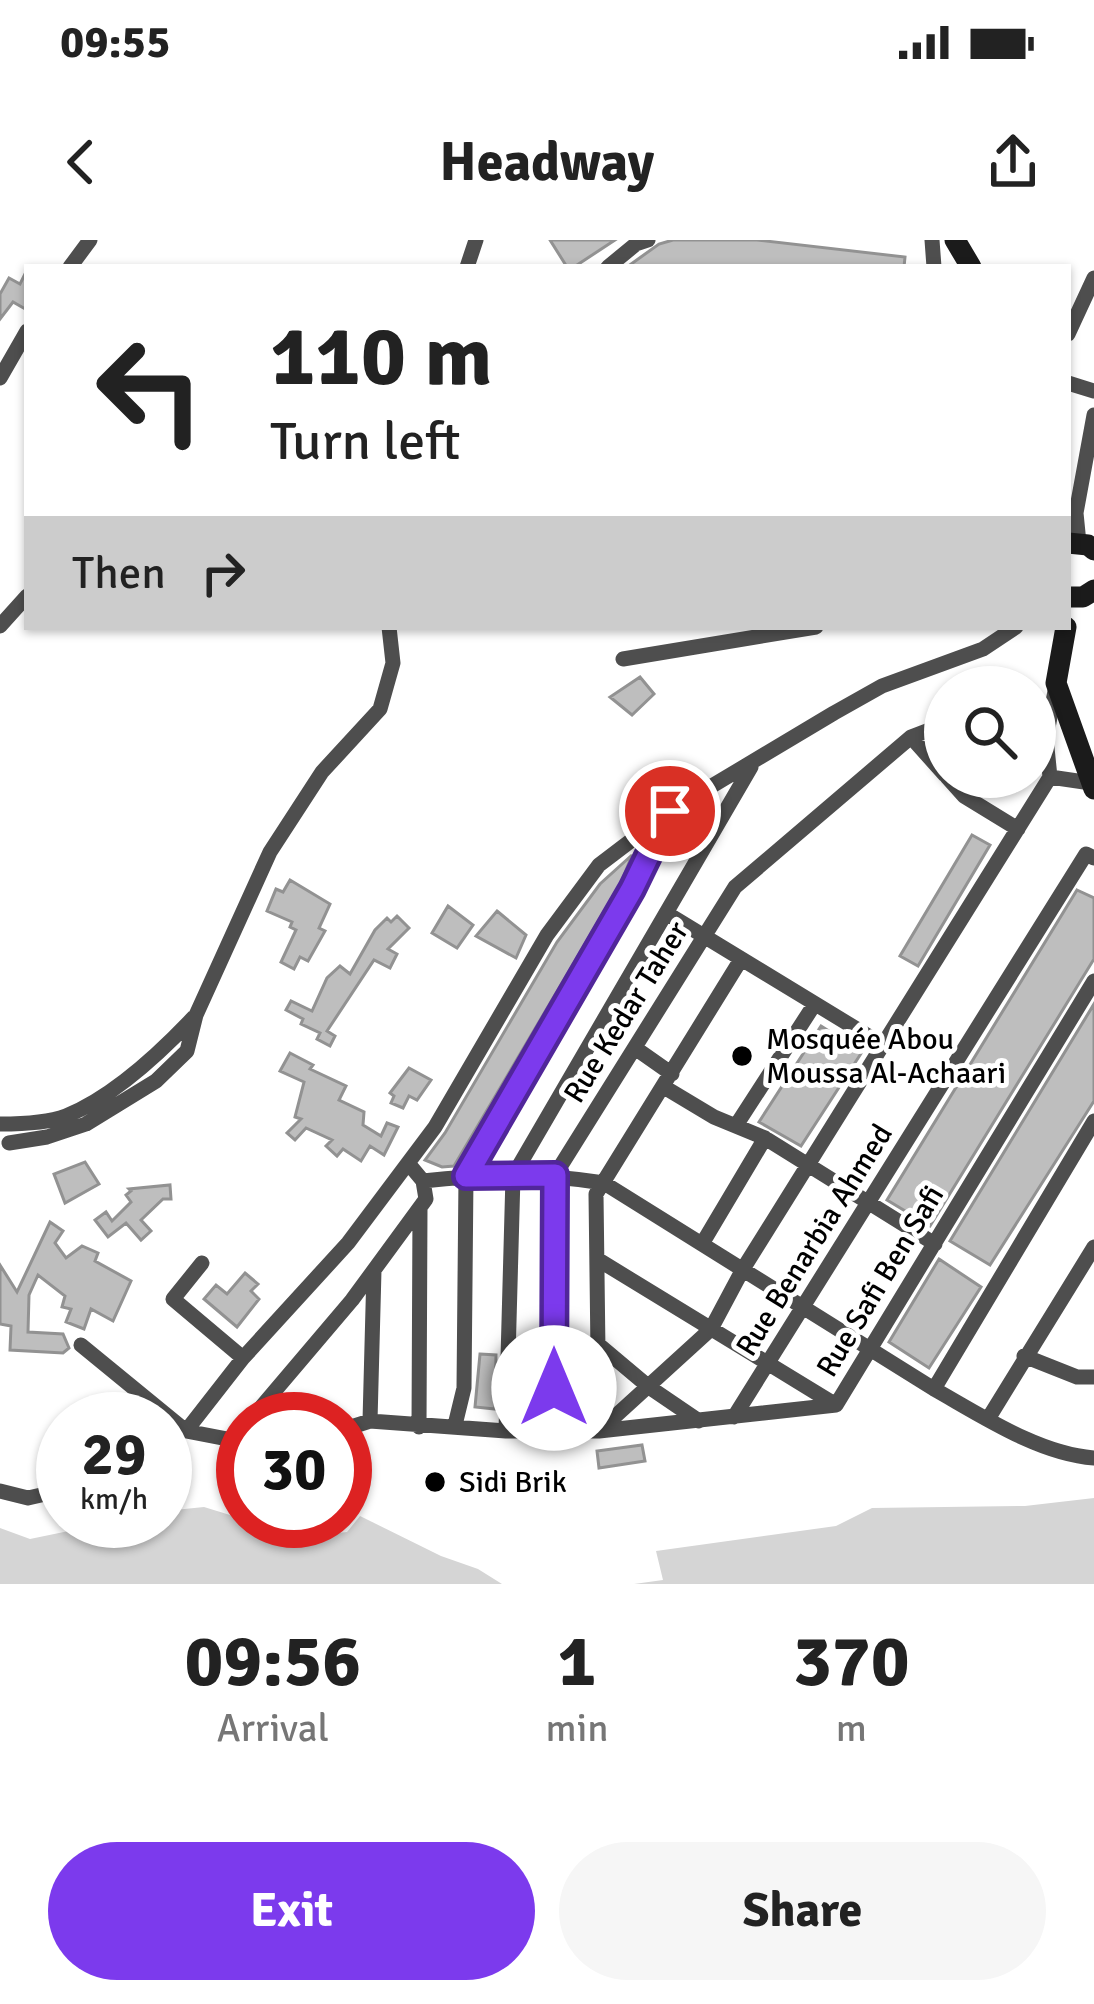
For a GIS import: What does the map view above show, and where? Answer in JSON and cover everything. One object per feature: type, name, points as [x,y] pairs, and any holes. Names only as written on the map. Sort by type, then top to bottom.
[{"type":"street","points":[[612,264],[648,240]]},
{"type":"street","points":[[1071,328],[1094,278]]},
{"type":"street","points":[[0,378],[24,336]]},
{"type":"street","points":[[1080,545],[1072,516],[1086,490],[1094,415]]},
{"type":"street","points":[[0,626],[24,599]]},
{"type":"street","points":[[196,1015],[131,1073],[65,1116],[3,1124],[4,1149],[86,1124],[156,1081],[187,1051],[196,1015],[270,852],[322,772],[380,709],[393,663],[389,630]]},
{"type":"street","points":[[623,659],[798,630]]},
{"type":"street","points":[[192,1409],[348,1243],[435,1127],[547,935],[598,866],[670,811],[882,686],[983,649],[1012,630]]},
{"type":"street","points":[[1053,666],[1065,630]]},
{"type":"street","points":[[1056,707],[1091,776],[1056,777]]},
{"type":"street","name":"Rue Kedar Taher","points":[[555,1175],[736,887],[911,737],[924,732]]},
{"type":"street","points":[[911,737],[924,751]]},
{"type":"street","points":[[506,1432],[513,1176],[754,762]]},
{"type":"street","points":[[967,798],[1018,829]]},
{"type":"street","points":[[599,1431],[711,1328],[743,1269],[1037,798]]},
{"type":"street","points":[[455,1425],[464,1388],[466,1176],[632,889],[670,811]]},
{"type":"street","name":"Rue Benarbia Ahmed","points":[[734,1417],[1091,851]]},
{"type":"street","points":[[666,913],[883,1046]]},
{"type":"street","points":[[599,1431],[596,1195],[740,961]]},
{"type":"street","name":"Rue Safi Ben Safi","points":[[372,1421],[506,1432],[599,1431],[836,1405],[1094,981]]},
{"type":"street","points":[[736,1124],[814,1005]]},
{"type":"street","points":[[635,1048],[714,1117],[764,1138],[935,1244]]},
{"type":"street","points":[[934,1389],[1094,1121]]},
{"type":"street","points":[[702,1244],[764,1138]]},
{"type":"street","points":[[273,1392],[374,1270],[426,1198],[423,1181],[408,1163]]},
{"type":"street","points":[[423,1181],[555,1175],[604,1183],[934,1389],[1072,1456],[1094,1458]]},
{"type":"street","points":[[554,1431],[555,1175]]},
{"type":"street","points":[[419,1427],[420,1207]]},
{"type":"street","points":[[988,1419],[1094,1246]]},
{"type":"street","points":[[597,1259],[836,1405]]},
{"type":"street","points":[[202,1263],[173,1299],[243,1358]]},
{"type":"street","points":[[371,1392],[374,1270]]},
{"type":"street","points":[[1071,1283],[1094,1285]]},
{"type":"street","points":[[81,1345],[134,1392]]},
{"type":"street","points":[[599,1345],[649,1388],[699,1421]]},
{"type":"street","points":[[1024,1356],[1077,1377],[1094,1377]]},
{"type":"street","points":[[0,1491],[36,1496]]},
{"type":"shaded area","points":[[1094,1498],[1094,1584],[634,1584],[663,1580],[656,1551],[836,1526],[872,1508],[1025,1506]]},
{"type":"shaded area","points":[[192,1508],[216,1511],[216,1548],[372,1548],[372,1522],[502,1584],[0,1584],[0,1528],[36,1538],[36,1548],[192,1548]]},
{"type":"building","points":[[550,240],[615,240],[579,264],[565,264]]},
{"type":"building","points":[[757,240],[905,257],[904,264],[631,264],[659,244]]},
{"type":"building","points":[[24,276],[24,308],[13,302],[0,319],[0,294],[9,278],[20,284]]},
{"type":"building","points":[[640,677],[654,694],[632,715],[610,697]]},
{"type":"building","points":[[972,835],[990,845],[918,966],[900,956]]},
{"type":"building","points":[[632,855],[621,883],[454,1166],[425,1160],[557,942],[600,884]]},
{"type":"building","points":[[290,880],[330,904],[319,928],[325,931],[308,961],[300,957],[294,969],[281,962],[296,930],[290,927],[292,922],[267,911],[276,889],[283,892]]},
{"type":"building","points":[[1077,890],[1094,898],[1094,959],[930,1226],[887,1200]]},
{"type":"building","points":[[448,906],[473,925],[457,948],[432,933]]},
{"type":"building","points":[[497,911],[526,935],[516,958],[476,936]]},
{"type":"building","points":[[397,916],[409,928],[388,949],[397,954],[390,968],[374,960],[327,1031],[335,1036],[330,1046],[317,1039],[320,1033],[286,1010],[291,1001],[312,1011],[327,978],[340,966],[350,974],[375,930],[387,918],[391,922]]},
{"type":"building","points":[[1094,1004],[1094,1101],[990,1265],[950,1241]]},
{"type":"building","points":[[821,1026],[862,1052],[801,1146],[759,1122]]},
{"type":"building","points":[[290,1053],[313,1065],[310,1069],[346,1086],[339,1100],[364,1112],[363,1125],[381,1136],[387,1123],[398,1127],[384,1155],[370,1146],[361,1161],[343,1149],[337,1156],[326,1146],[332,1140],[306,1128],[295,1140],[287,1133],[301,1119],[295,1117],[304,1082],[280,1071]]},
{"type":"building","points":[[409,1068],[431,1080],[417,1100],[409,1096],[403,1108],[391,1103],[394,1096],[390,1093]]},
{"type":"building","points":[[85,1162],[99,1184],[65,1203],[54,1174]]},
{"type":"building","points":[[170,1185],[171,1199],[163,1199],[141,1220],[151,1231],[141,1240],[126,1223],[108,1237],[95,1220],[106,1212],[112,1221],[131,1202],[126,1195],[129,1189]]},
{"type":"building","points":[[50,1222],[63,1231],[55,1243],[66,1258],[82,1246],[98,1253],[95,1261],[131,1281],[113,1321],[91,1309],[84,1329],[66,1322],[71,1309],[62,1307],[65,1296],[38,1275],[29,1295],[28,1332],[63,1334],[69,1348],[63,1353],[10,1350],[11,1326],[0,1324],[0,1265],[17,1292]]},
{"type":"building","points":[[939,1259],[981,1287],[929,1368],[889,1342]]},
{"type":"building","points":[[245,1273],[258,1284],[251,1291],[259,1299],[237,1327],[204,1299],[216,1285],[227,1294]]},
{"type":"building","points":[[480,1354],[496,1355],[495,1409],[475,1407]]},
{"type":"building","points":[[642,1445],[645,1461],[599,1468],[597,1451]]},
{"type":"place","name":"Mosquée Abou Moussa Al-Achaari","points":[[742,1056]]},
{"type":"place","name":"Sidi Brik","points":[[435,1482]]},
{"type":"route","points":[[554,1388],[555,1175],[466,1176],[632,889],[670,811]]}]
